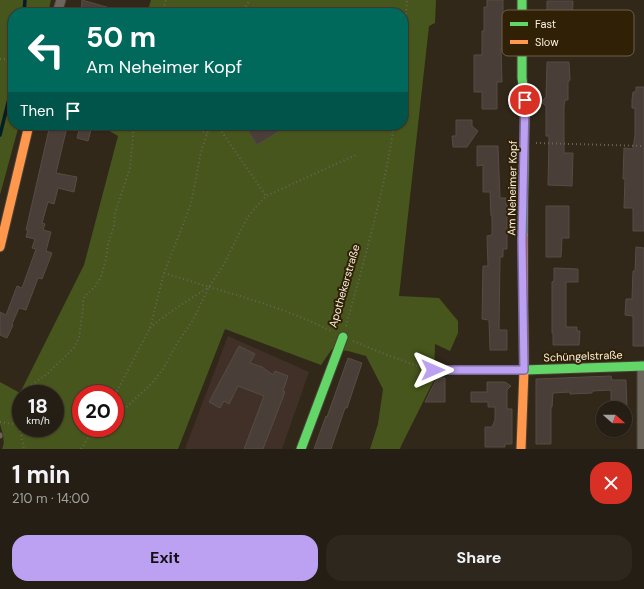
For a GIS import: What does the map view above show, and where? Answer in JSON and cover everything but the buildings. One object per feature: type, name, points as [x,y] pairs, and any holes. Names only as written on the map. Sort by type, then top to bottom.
[{"type":"street","name":"Am Neheimer Kopf","points":[[521,449],[524,370],[522,240],[525,143],[525,100],[522,78],[522,56]]},
{"type":"street","points":[[0,247],[28,130]]},
{"type":"street","name":"Apothekerstraße","points":[[301,449],[342,337]]},
{"type":"street","points":[[642,449],[643,366]]},
{"type":"street","name":"Schüngelstraße","points":[[524,370],[643,366]]},
{"type":"lane","points":[[433,370],[524,370]]},
{"type":"path","points":[[31,385],[47,374],[73,349],[79,338],[83,299],[95,287],[101,277],[108,244],[114,226],[115,213],[130,168],[134,130]]},
{"type":"path","points":[[201,130],[207,134]]},
{"type":"path","points":[[120,385],[150,328],[164,273],[191,204],[201,152],[208,130]]},
{"type":"path","points":[[220,130],[266,196]]},
{"type":"path","name":"Apothekerstraße","points":[[342,337],[372,231],[382,190],[393,130]]},
{"type":"path","points":[[525,143],[644,146]]},
{"type":"path","points":[[124,410],[152,384],[163,369],[176,345],[193,320],[209,287],[224,264],[246,220],[266,196],[358,154]]},
{"type":"path","points":[[164,273],[258,301],[318,324],[342,337],[387,355],[433,370]]},
{"type":"path","points":[[150,328],[175,308],[209,287]]},
{"type":"path","points":[[0,422],[12,424]]},
{"type":"path","points":[[22,437],[24,449]]},
{"type":"path","points":[[81,449],[89,437]]},
{"type":"shaded area","points":[[228,336],[309,372],[282,449],[185,449]]},
{"type":"green space","points":[[0,0],[51,0],[49,8],[8,8],[8,130],[18,130],[0,195]]},
{"type":"green space","points":[[151,0],[436,0],[435,23],[429,26],[399,296],[439,298],[458,321],[458,333],[450,351],[435,344],[434,380],[400,449],[370,449],[378,424],[383,389],[366,356],[348,351],[332,349],[321,365],[225,329],[178,449],[2,449],[4,440],[0,424],[0,382],[12,389],[12,437],[64,437],[64,385],[24,385],[84,265],[118,136],[108,130],[408,130],[408,8],[149,8]]},
{"type":"waterway","points":[[24,8],[25,0]]},
{"type":"waterway","points":[[0,135],[8,103]]},
{"type":"traffic: fast","points":[[522,0],[522,10]]},
{"type":"traffic: fast","points":[[522,56],[522,78],[525,100],[523,235]]},
{"type":"traffic: fast","points":[[301,449],[343,337]]},
{"type":"traffic: fast","points":[[524,370],[644,366]]},
{"type":"traffic: slow","points":[[0,247],[28,130]]},
{"type":"traffic: slow","points":[[521,449],[524,370],[523,235]]},
{"type":"route","points":[[433,370],[524,370],[522,240],[525,100]]}]
